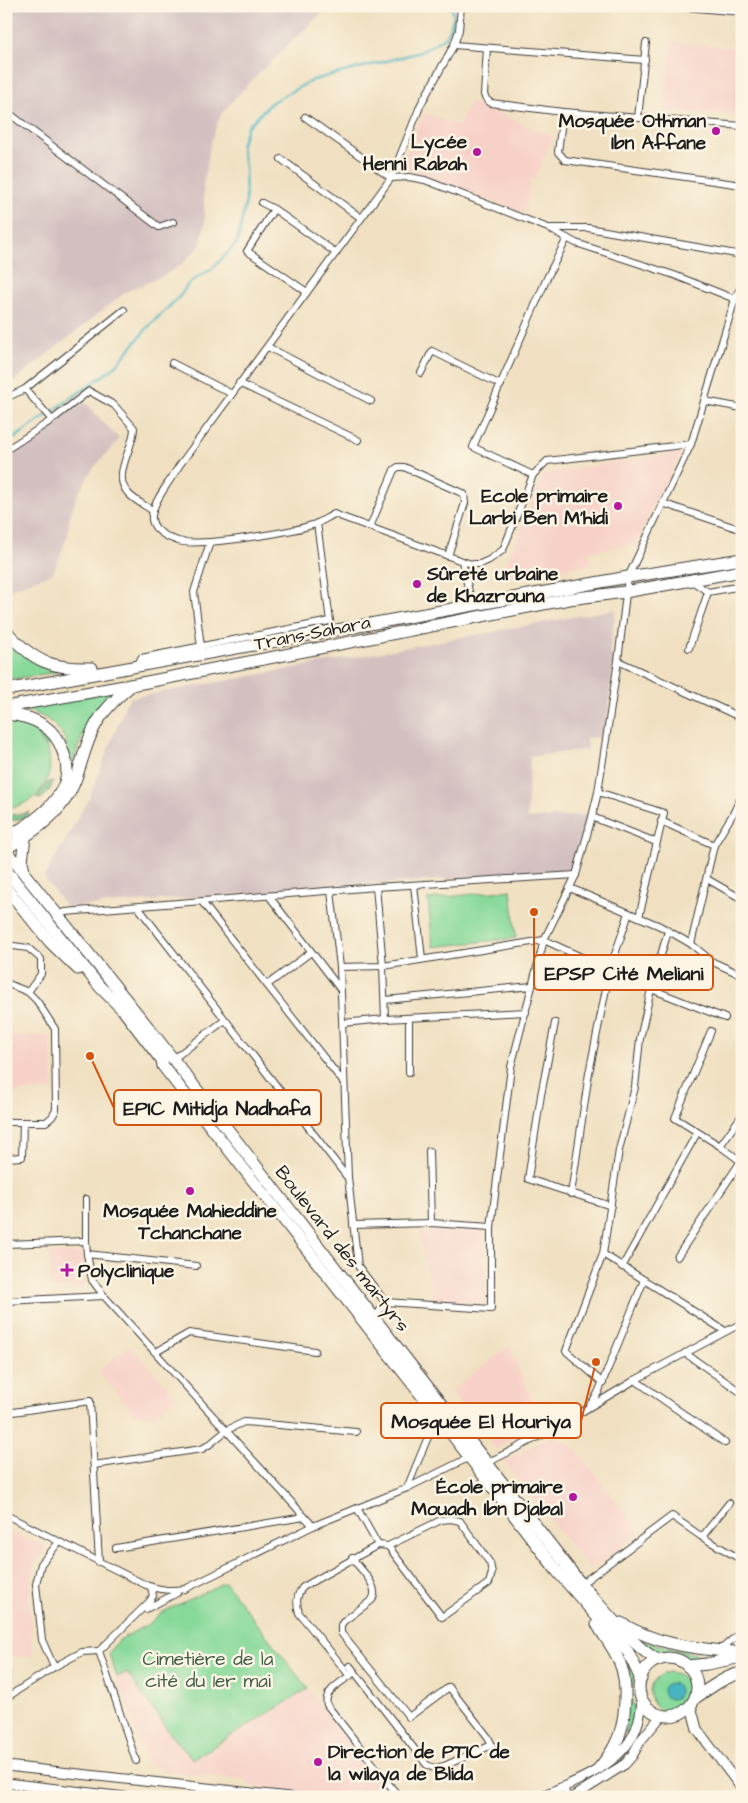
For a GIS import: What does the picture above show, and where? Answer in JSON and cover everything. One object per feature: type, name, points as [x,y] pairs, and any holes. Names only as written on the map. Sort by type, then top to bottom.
[{"type":"highway","points":[[6,690],[628,577],[742,559]]},
{"type":"highway","name":"Trans-Sahara","points":[[6,707],[569,599],[626,592],[742,572]]},
{"type":"highway","points":[[6,631],[27,652],[56,666],[78,669],[135,666]]},
{"type":"highway","points":[[6,840],[45,822],[65,800],[76,779],[93,729],[98,720],[117,698],[133,684]]},
{"type":"highway","points":[[6,714],[22,715],[36,720],[50,730],[61,744],[66,758],[67,771],[65,782],[58,796],[6,850]]},
{"type":"highway","points":[[6,832],[21,834]]},
{"type":"highway","points":[[21,834],[24,872]]},
{"type":"highway","name":"Boulevard des martyrs","points":[[6,850],[173,1059],[371,1322],[437,1415],[558,1571],[628,1652],[641,1679]]},
{"type":"highway","name":"Boulevard des martyrs","points":[[6,870],[100,987],[123,1010],[162,1061],[163,1066],[487,1463],[581,1584],[642,1649],[659,1660]]},
{"type":"highway","points":[[6,888],[50,942],[74,966],[100,987]]},
{"type":"highway","points":[[592,1611],[603,1634],[619,1658],[624,1680],[624,1706],[621,1730],[615,1745],[599,1768]]},
{"type":"highway","points":[[612,1617],[637,1631],[686,1648],[742,1653]]},
{"type":"highway","points":[[692,1666],[720,1650]]},
{"type":"highway","points":[[742,1658],[692,1666],[674,1659],[659,1660],[648,1667],[641,1679],[642,1700],[654,1712],[662,1716],[678,1715],[720,1682],[734,1674],[742,1673]]},
{"type":"highway","points":[[692,1666],[697,1689],[693,1702]]},
{"type":"main road","points":[[538,1797],[599,1768],[622,1752],[637,1728],[642,1700]]},
{"type":"main road","points":[[693,1702],[697,1729],[742,1788]]},
{"type":"main road","points":[[573,1797],[625,1764],[641,1740],[662,1716]]},
{"type":"main road","points":[[6,1766],[289,1797]]},
{"type":"main road","points":[[6,1783],[125,1797]]},
{"type":"street","points":[[461,6],[459,30],[454,45],[421,104],[391,178],[179,466],[156,502],[152,521],[163,534],[179,541],[210,542],[290,530],[317,523],[334,514],[462,561],[480,564],[503,550],[533,475],[547,461],[691,444]]},
{"type":"street","points":[[673,6],[742,12]]},
{"type":"street","points":[[638,118],[646,44]]},
{"type":"street","points":[[454,45],[645,60]]},
{"type":"street","points":[[487,48],[484,95],[491,102],[564,112],[742,126]]},
{"type":"street","points":[[6,111],[159,227],[174,222]]},
{"type":"street","points":[[564,112],[558,152],[564,160],[742,186]]},
{"type":"street","points":[[305,117],[391,178],[409,177],[425,180],[548,228],[576,243],[735,299]]},
{"type":"street","points":[[281,159],[361,218]]},
{"type":"street","points":[[262,203],[274,209],[336,253]]},
{"type":"street","points":[[274,209],[247,251],[307,292]]},
{"type":"street","points":[[548,228],[588,228],[742,255]]},
{"type":"street","points":[[533,475],[473,447],[547,278],[567,238]]},
{"type":"street","points":[[331,891],[340,967],[348,1178],[358,1266],[385,1302],[491,1308],[492,1227],[511,1067],[544,940],[576,875],[598,792],[618,661],[628,577],[691,444],[735,299],[742,284]]},
{"type":"street","points":[[6,398],[25,388],[124,310]]},
{"type":"street","points":[[268,347],[371,401]]},
{"type":"street","points":[[422,373],[432,351],[501,385]]},
{"type":"street","points":[[172,363],[232,394]]},
{"type":"street","points":[[239,383],[358,440]]},
{"type":"street","points":[[25,388],[52,420]]},
{"type":"street","points":[[6,450],[52,420],[89,391],[114,405],[134,428],[134,436],[122,472],[121,483],[128,494],[153,511]]},
{"type":"street","points":[[705,401],[742,408]]},
{"type":"street","points":[[370,527],[394,470],[398,467],[404,468],[464,494],[465,503],[448,556]]},
{"type":"street","points":[[662,503],[742,530]]},
{"type":"street","points":[[135,666],[140,658],[330,621],[317,523]]},
{"type":"street","points":[[201,646],[194,592],[210,542]]},
{"type":"street","points":[[462,561],[472,605]]},
{"type":"street","points":[[691,580],[708,592],[742,586]]},
{"type":"street","points":[[689,648],[708,592]]},
{"type":"street","points":[[618,661],[742,718]]},
{"type":"street","points":[[598,792],[664,813],[639,917]]},
{"type":"street","points":[[691,944],[714,845],[742,795]]},
{"type":"street","points":[[592,817],[656,842]]},
{"type":"street","points":[[661,821],[714,845]]},
{"type":"street","points":[[58,915],[65,912],[414,884],[576,875]]},
{"type":"street","points":[[707,880],[742,899]]},
{"type":"street","points":[[414,884],[422,959]]},
{"type":"street","points":[[376,887],[386,1019]]},
{"type":"street","points":[[570,888],[668,931],[691,944],[713,962],[735,972]]},
{"type":"street","points":[[269,896],[340,989]]},
{"type":"street","points":[[202,902],[343,1082]]},
{"type":"street","points":[[138,907],[348,1178]]},
{"type":"street","points":[[571,1194],[588,1073],[610,969],[629,913]]},
{"type":"street","points":[[603,1383],[566,1351],[603,1254],[619,1150],[635,1087],[640,1039],[651,989],[668,931]]},
{"type":"street","points":[[340,967],[383,966],[544,940],[651,989],[725,1018]]},
{"type":"street","points":[[6,945],[28,948],[41,959],[41,974],[28,992]]},
{"type":"street","points":[[267,985],[311,952]]},
{"type":"street","points":[[6,983],[28,992],[37,1001],[55,1029],[56,1110],[46,1122],[6,1122]]},
{"type":"street","points":[[385,1000],[532,986]]},
{"type":"street","points":[[343,1024],[386,1019],[526,1012]]},
{"type":"street","points":[[409,1018],[409,1072]]},
{"type":"street","points":[[173,1059],[225,1020]]},
{"type":"street","points":[[555,1023],[541,1095],[528,1180],[611,1206]]},
{"type":"street","points":[[677,1257],[741,1161],[675,1118],[711,1031]]},
{"type":"street","points":[[720,1146],[742,1115]]},
{"type":"street","points":[[6,1158],[22,1157],[23,1122]]},
{"type":"street","points":[[622,1267],[697,1133]]},
{"type":"street","points":[[429,1151],[431,1223]]},
{"type":"street","points":[[86,1199],[86,1241],[92,1280],[104,1296],[313,1526]]},
{"type":"street","points":[[353,1225],[431,1223],[492,1227]]},
{"type":"street","points":[[6,1244],[86,1241]]},
{"type":"street","points":[[87,1254],[196,1266]]},
{"type":"street","points":[[603,1254],[725,1331]]},
{"type":"street","points":[[586,1409],[603,1383],[644,1280]]},
{"type":"street","points":[[6,1301],[104,1296]]},
{"type":"street","points":[[371,1322],[385,1302]]},
{"type":"street","points":[[487,1463],[548,1432],[635,1380],[742,1323]]},
{"type":"street","points":[[156,1352],[189,1333],[315,1351]]},
{"type":"street","points":[[685,1353],[742,1393]]},
{"type":"street","points":[[635,1380],[725,1442]]},
{"type":"street","points":[[6,1413],[90,1401],[99,1562]]},
{"type":"street","points":[[408,1488],[437,1415]]},
{"type":"street","points":[[94,1465],[202,1449],[226,1430],[244,1422],[356,1432]]},
{"type":"street","points":[[139,1614],[156,1603],[313,1526],[408,1488],[470,1457]]},
{"type":"street","points":[[702,1537],[729,1503]]},
{"type":"street","points":[[357,1508],[378,1545]]},
{"type":"street","points":[[6,1515],[151,1587],[172,1591],[185,1589]]},
{"type":"street","points":[[581,1584],[672,1516],[702,1537],[742,1560]]},
{"type":"street","points":[[116,1548],[304,1517]]},
{"type":"street","points":[[352,1558],[375,1590],[375,1596],[344,1621],[341,1625],[341,1633],[408,1717],[449,1687],[488,1737],[492,1745],[444,1766],[437,1768],[426,1764],[350,1671],[299,1613],[297,1601],[303,1588],[352,1558],[378,1545],[388,1546],[441,1520],[452,1519],[460,1521],[490,1563],[492,1574],[489,1584],[442,1617],[388,1546]]},
{"type":"street","points":[[54,1667],[42,1640],[36,1584],[41,1564],[59,1542]]},
{"type":"street","points":[[6,1698],[54,1667],[82,1652],[99,1651],[139,1614],[153,1596],[151,1587]]},
{"type":"street","points":[[720,1650],[742,1631]]},
{"type":"street","points":[[99,1651],[136,1761]]},
{"type":"street","points":[[362,1657],[329,1692],[325,1700],[398,1797]]},
{"type":"street","points":[[564,1786],[567,1797]]},
{"type":"shaded area","points":[[6,6],[329,6],[249,83],[221,114],[211,142],[203,184],[205,223],[200,246],[181,265],[161,277],[127,291],[6,387]]},
{"type":"shaded area","points":[[672,41],[742,49],[742,114],[664,111]]},
{"type":"shaded area","name":"Lycée Henni Rabah","points":[[470,102],[553,137],[535,179],[531,179],[525,214],[400,167],[424,112],[459,126]]},
{"type":"shaded area","points":[[85,402],[119,439],[92,470],[77,495],[69,518],[68,535],[53,573],[8,590],[6,588],[6,456]]},
{"type":"shaded area","points":[[682,452],[635,544],[589,552],[591,564],[503,577],[543,473]]},
{"type":"shaded area","points":[[616,609],[609,653],[614,657],[605,736],[586,738],[587,750],[530,756],[527,819],[588,815],[571,870],[66,907],[44,877],[90,797],[126,703],[131,698]]},
{"type":"shaded area","points":[[50,1035],[53,1090],[6,1092],[6,1036]]},
{"type":"shaded area","points":[[484,1227],[487,1304],[432,1299],[432,1291],[422,1252],[419,1231]]},
{"type":"shaded area","name":"Polyclinique","points":[[50,1253],[83,1253],[84,1288],[50,1288]]},
{"type":"shaded area","points":[[128,1346],[130,1349],[132,1348],[176,1397],[155,1416],[136,1415],[98,1372]]},
{"type":"shaded area","points":[[509,1346],[542,1423],[495,1449],[451,1391]]},
{"type":"shaded area","name":"École primaire Mouadh Ibn Djabal","points":[[553,1435],[576,1449],[640,1533],[590,1570],[504,1462]]},
{"type":"shaded area","points":[[6,1531],[46,1547],[34,1566],[29,1597],[33,1656],[6,1657]]},
{"type":"shaded area","points":[[127,1672],[173,1738],[193,1759],[308,1689],[393,1797],[359,1797],[247,1786],[247,1779],[165,1772],[164,1769],[152,1766],[147,1762],[141,1745],[139,1746],[137,1740],[139,1739],[117,1677]]},
{"type":"green space","points":[[6,640],[34,663],[58,672],[6,680]]},
{"type":"green space","points":[[115,690],[97,709],[85,731],[67,778],[69,753],[62,734],[44,717],[20,709]]},
{"type":"green space","points":[[6,719],[25,725],[38,735],[47,748],[50,763],[47,778],[39,792],[26,803],[6,809]]},
{"type":"green space","points":[[33,727],[37,727],[43,733],[50,745],[45,747],[43,745]]},
{"type":"green space","points":[[53,781],[50,789],[44,796],[40,799],[36,798],[48,782]]},
{"type":"green space","points":[[29,811],[27,818],[6,822],[6,815],[23,814]]},
{"type":"green space","points":[[511,890],[516,938],[433,947],[428,899]]},
{"type":"green space","name":"Cimetière de la cité du 1er mai","points":[[225,1582],[308,1689],[193,1759],[173,1738],[127,1672],[117,1677],[109,1654],[119,1640],[150,1623],[161,1613]]},
{"type":"green space","points":[[644,1641],[707,1657],[697,1664],[680,1657],[663,1656],[653,1653],[642,1645]]},
{"type":"green space","points":[[625,1661],[635,1675],[631,1691],[632,1702],[636,1711],[635,1720],[629,1734],[625,1733]]},
{"type":"green space","points":[[6,1669],[12,1669],[14,1691],[6,1692]]},
{"type":"green space","points":[[669,1672],[682,1676],[688,1684],[689,1693],[686,1702],[680,1709],[672,1712],[663,1711],[654,1704],[650,1694],[650,1689],[655,1680]]},
{"type":"water","points":[[671,1683],[679,1691],[671,1699],[663,1691]]},
{"type":"waterway","points":[[6,444],[114,368],[148,327],[179,297],[190,282],[212,269],[237,243],[246,201],[245,166],[241,146],[247,127],[272,102],[313,80],[421,52],[447,36],[454,17],[451,6]]},
{"type":"place","name":"Mosquée Othman Ibn Affane","points":[[716,131]]},
{"type":"place","name":"Lycée Henni Rabah","points":[[477,152]]},
{"type":"place","name":"Ecole primaire Larbi Ben M'hidi","points":[[618,506]]},
{"type":"place","name":"Sûreté urbaine de Khazrouna","points":[[417,584]]},
{"type":"place","name":"EPSP Cité Meliani","points":[[534,912]]},
{"type":"place","name":"EPIC Mitidja Nadhafa","points":[[90,1056]]},
{"type":"place","name":"Mosquée Mahieddine Tchanchane","points":[[190,1191]]},
{"type":"place","name":"Polyclinique","points":[[67,1270]]},
{"type":"place","name":"Mosquée El Houriya","points":[[596,1362]]},
{"type":"place","name":"École primaire Mouadh Ibn Djabal","points":[[573,1497]]},
{"type":"place","name":"Direction de PTIC de la wilaya de Blida","points":[[318,1762]]}]
